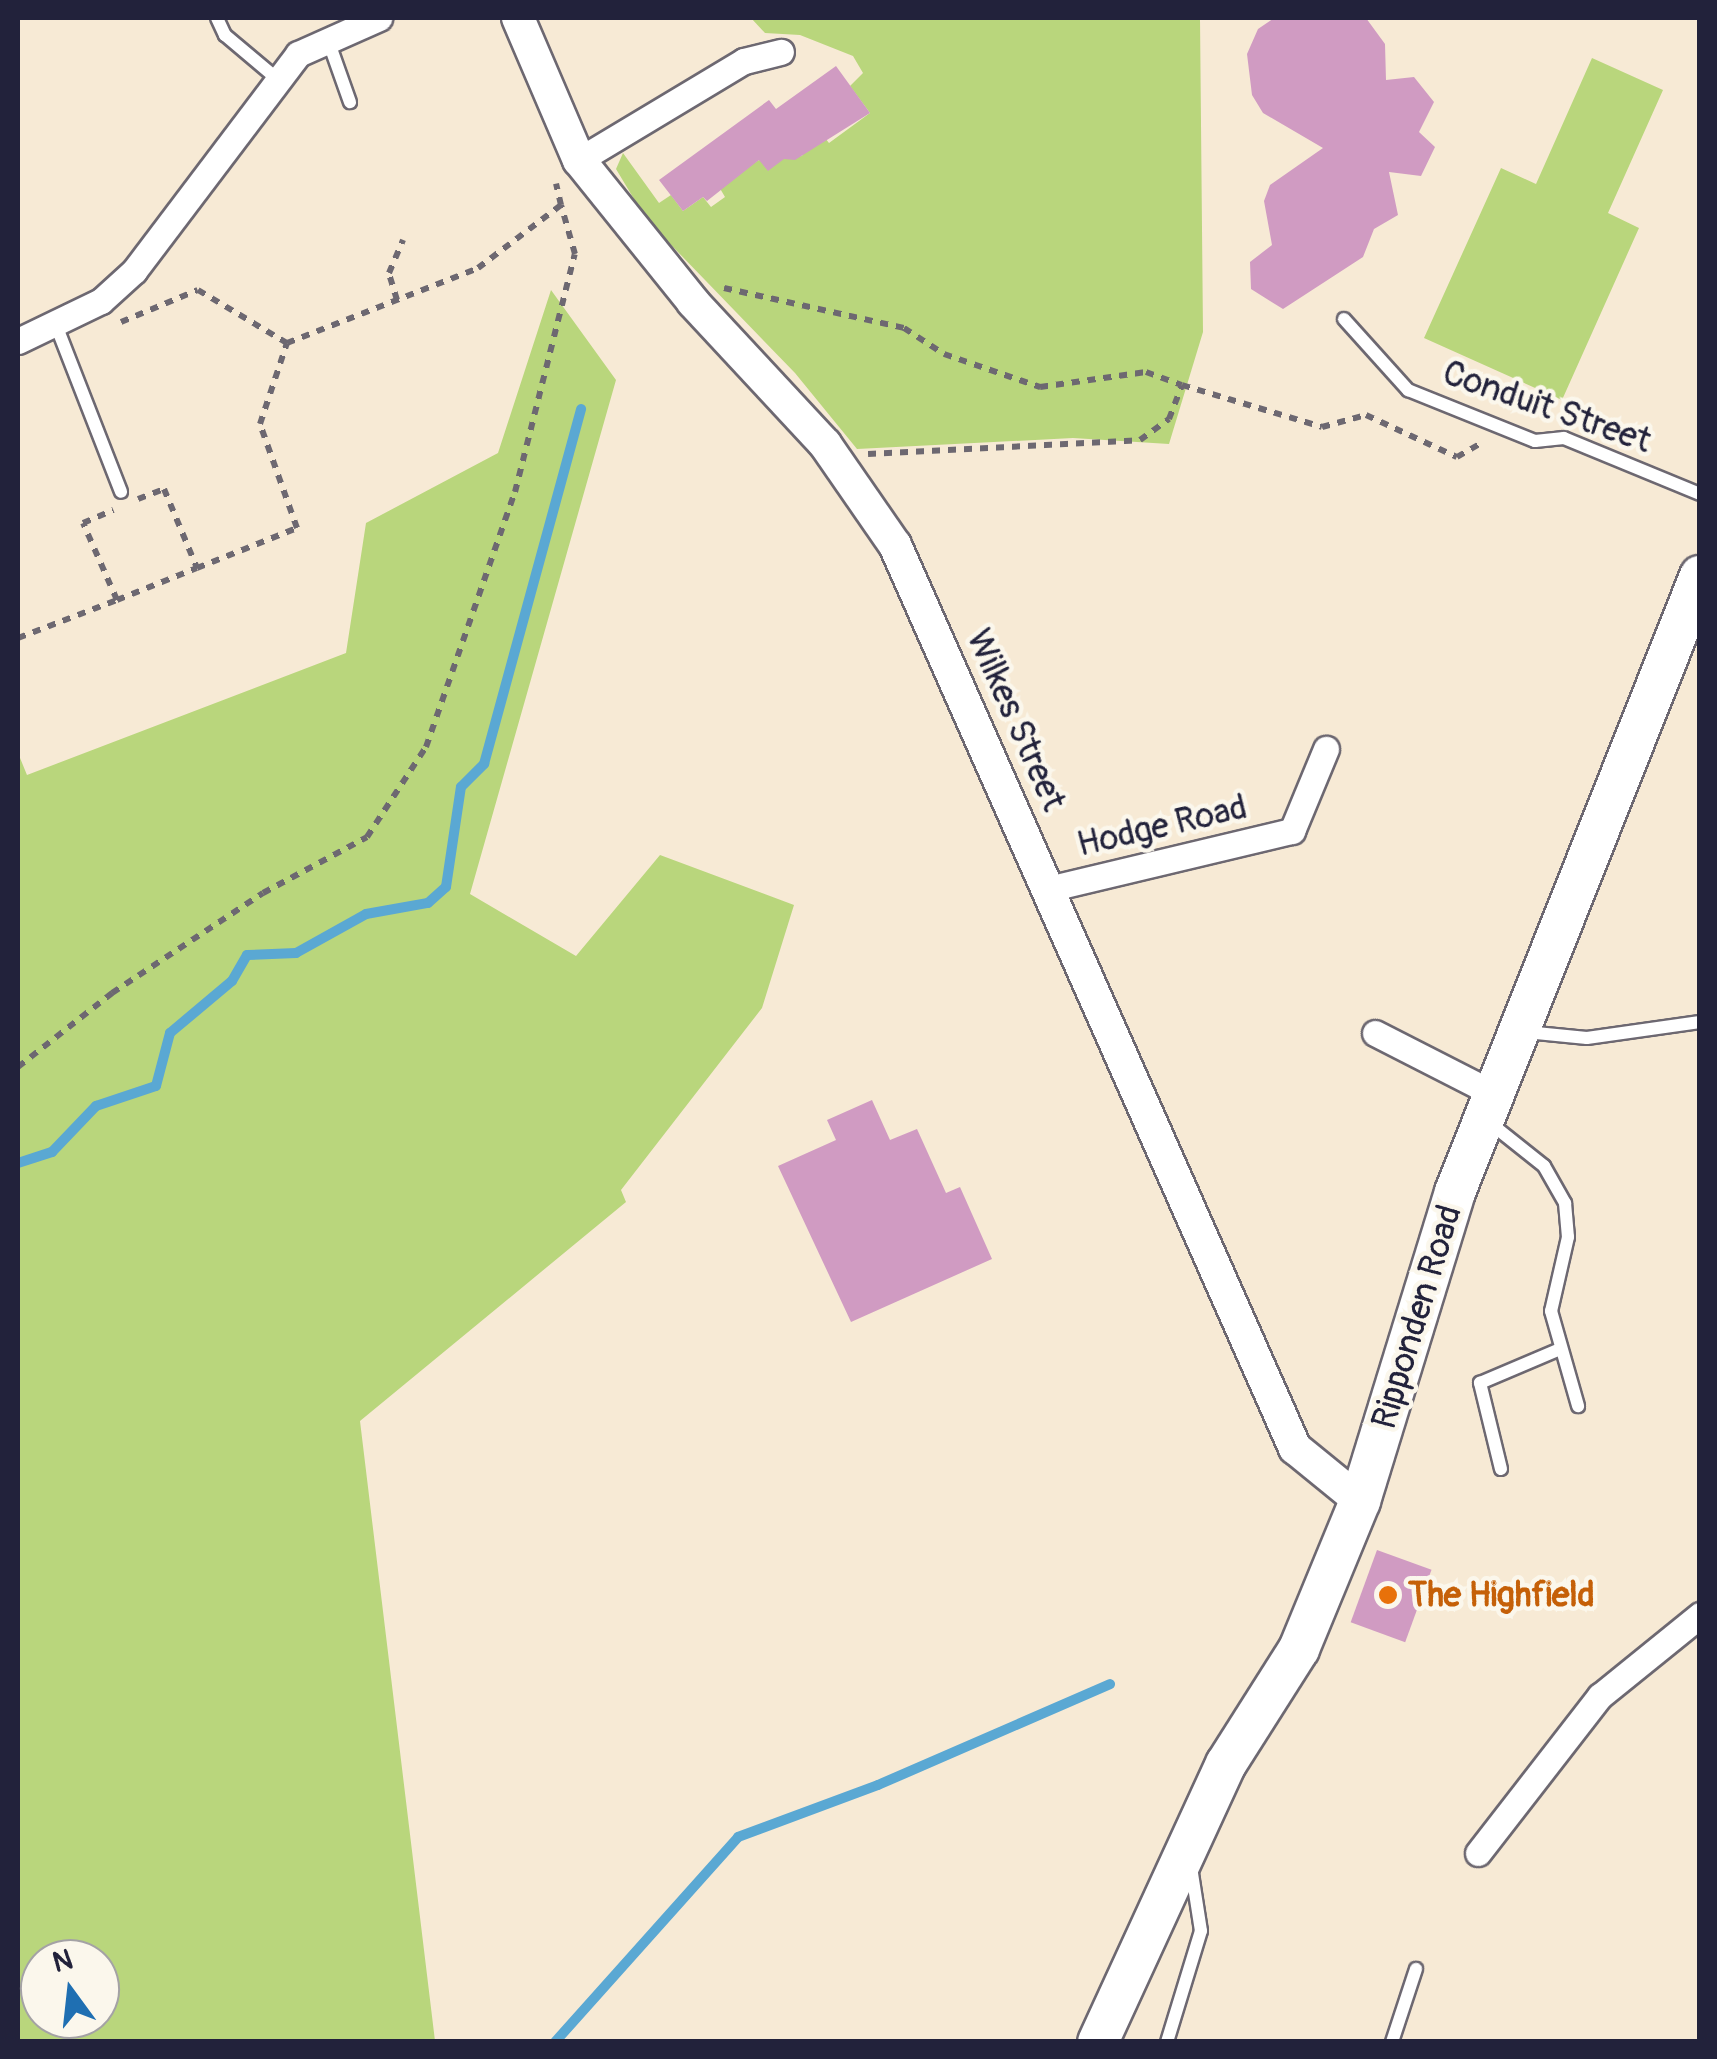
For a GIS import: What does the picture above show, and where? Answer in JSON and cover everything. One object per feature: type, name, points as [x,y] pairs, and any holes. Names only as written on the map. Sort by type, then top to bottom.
[{"type":"main road","name":"Ripponden Road","points":[[1098,2042],[1226,1764],[1299,1649],[1360,1501],[1455,1192],[1700,576]]},
{"type":"street","points":[[18,340],[94,304],[134,270],[276,78],[298,54],[379,18]]},
{"type":"street","name":"Wilkes Street","points":[[518,18],[579,160],[692,302],[838,461],[895,545],[1296,1448],[1360,1501]]},
{"type":"street","points":[[579,160],[744,60],[782,52]]},
{"type":"street","name":"Hodge Road","points":[[1048,889],[1292,831],[1326,749]]},
{"type":"street","points":[[1374,1033],[1489,1106]]},
{"type":"street","points":[[1478,1853],[1600,1696],[1700,1615]]},
{"type":"lane","points":[[217,18],[224,35],[276,78]]},
{"type":"lane","points":[[327,38],[350,102]]},
{"type":"lane","name":"Conduit Street","points":[[1344,319],[1408,390],[1535,441],[1564,438],[1700,494]]},
{"type":"lane","points":[[56,325],[122,492]]},
{"type":"lane","points":[[1518,1032],[1587,1038],[1700,1022]]},
{"type":"lane","points":[[1489,1106],[1544,1166],[1565,1203],[1568,1237],[1550,1311],[1578,1406]]},
{"type":"lane","points":[[1501,1469],[1480,1383],[1560,1349]]},
{"type":"lane","points":[[1167,2042],[1201,1931],[1201,1899],[1185,1850]]},
{"type":"lane","points":[[1392,2042],[1416,1970]]},
{"type":"path","points":[[18,1067],[112,993],[248,903],[366,837],[426,747],[516,492],[575,254],[552,168],[579,160]]},
{"type":"path","points":[[287,342],[478,268],[561,205]]},
{"type":"path","points":[[397,300],[390,273],[403,240]]},
{"type":"path","points":[[692,302],[710,284],[886,324],[944,354],[1040,386],[1146,372],[1322,427],[1366,415],[1457,458],[1482,442],[1499,448]]},
{"type":"path","points":[[94,304],[103,330],[198,290],[287,342]]},
{"type":"path","points":[[18,638],[297,528],[260,424],[287,342]]},
{"type":"path","points":[[838,461],[1140,440],[1169,419],[1182,385]]},
{"type":"path","points":[[117,600],[83,523],[164,489],[197,568]]},
{"type":"green space","points":[[751,18],[1200,18],[1203,332],[1169,444],[1073,438],[857,449],[795,373],[646,219],[616,169],[623,153],[659,203],[671,195],[683,211],[703,197],[711,207],[725,197],[718,185],[759,160],[802,156],[813,123],[829,143],[870,113],[850,86],[863,73],[853,56],[800,35],[765,33]]},
{"type":"green space","points":[[1592,58],[1663,90],[1608,213],[1639,228],[1562,400],[1424,338],[1501,168],[1536,184]]},
{"type":"green space","points":[[551,290],[616,380],[470,894],[576,956],[660,855],[794,905],[762,1008],[621,1190],[626,1202],[360,1421],[435,2041],[18,2041],[18,753],[27,775],[346,653],[366,523],[498,453]]},
{"type":"building","points":[[1274,18],[1366,18],[1385,44],[1386,80],[1414,77],[1434,102],[1419,132],[1435,147],[1421,176],[1389,172],[1398,215],[1374,229],[1363,257],[1283,309],[1251,289],[1250,262],[1272,245],[1264,201],[1270,185],[1323,148],[1263,113],[1252,95],[1247,54],[1258,29]]},
{"type":"building","points":[[836,66],[870,113],[795,160],[784,159],[768,171],[759,160],[707,201],[703,197],[683,211],[659,180],[769,100],[776,109]]},
{"type":"building","points":[[872,1100],[890,1140],[917,1129],[946,1193],[960,1187],[992,1259],[851,1322],[778,1166],[836,1140],[827,1120]]},
{"type":"building","name":"The Highfield","points":[[1377,1550],[1432,1570],[1405,1642],[1351,1622]]},
{"type":"waterway","points":[[18,1163],[52,1152],[96,1106],[156,1086],[170,1033],[232,981],[247,955],[296,953],[366,914],[428,903],[446,887],[461,787],[484,764],[581,409]]},
{"type":"waterway","points":[[555,2042],[738,1837],[878,1785],[1110,1684]]},
{"type":"place","name":"The Highfield","points":[[1388,1595]]}]
